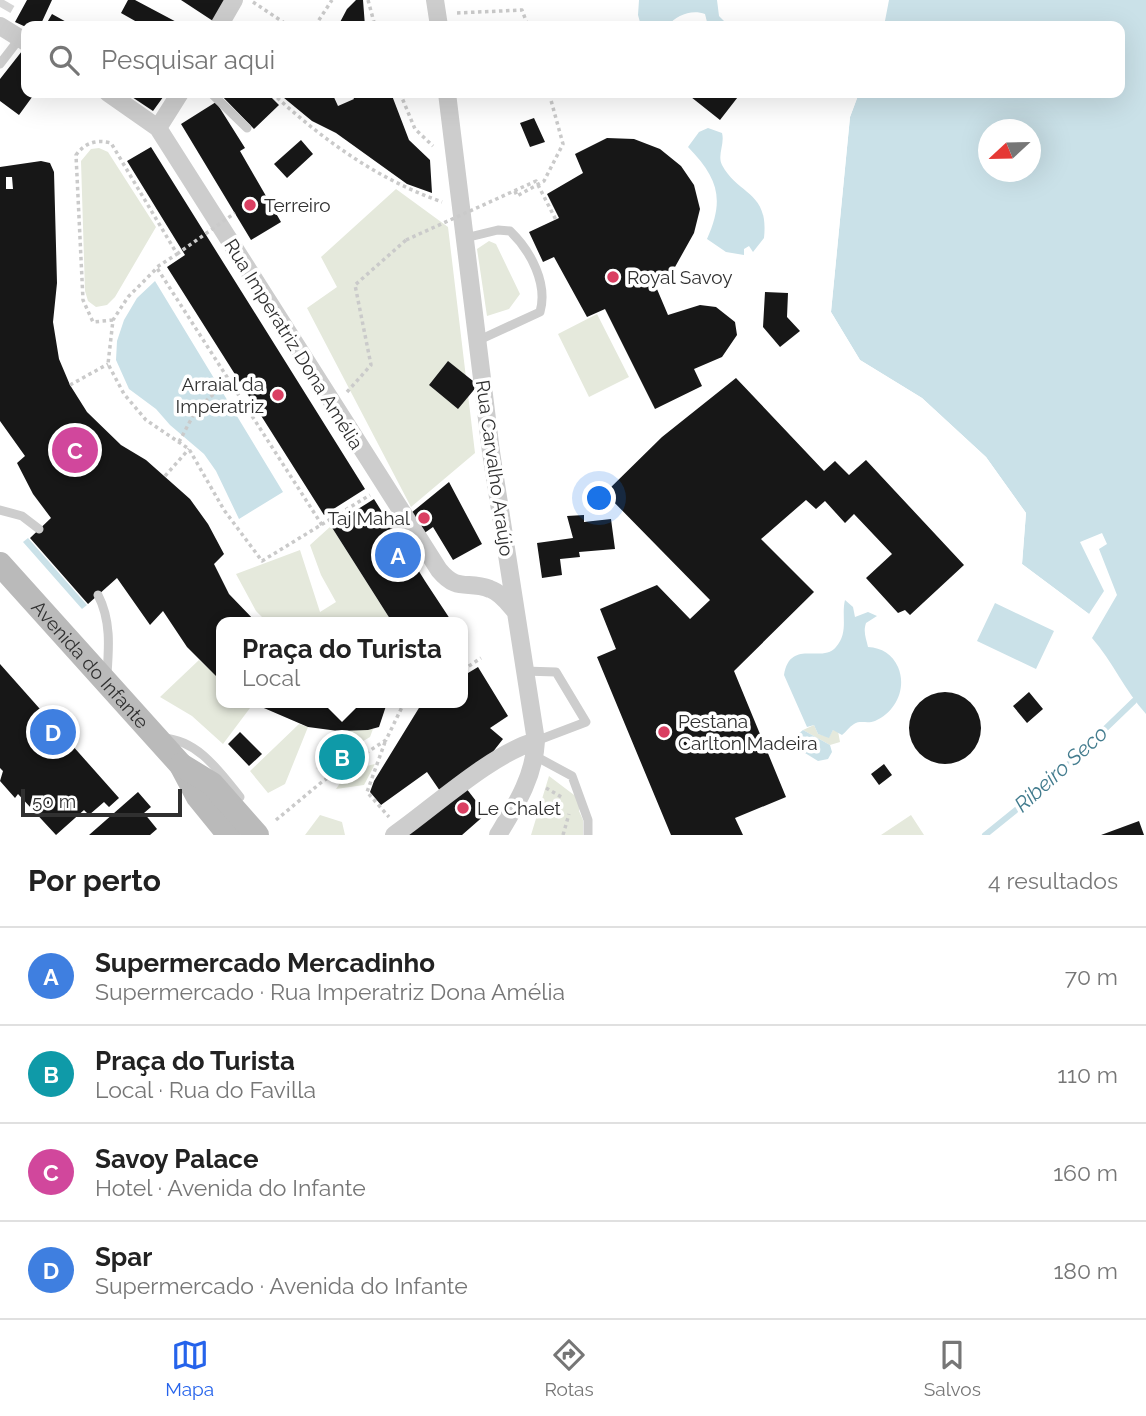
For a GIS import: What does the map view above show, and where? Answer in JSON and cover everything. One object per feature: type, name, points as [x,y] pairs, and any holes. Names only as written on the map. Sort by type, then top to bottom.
[{"type":"main road","name":"Avenida do Infante","points":[[0,564],[181,765],[198,797],[229,835]]},
{"type":"main road","name":"Avenida do Infante","points":[[181,765],[212,784],[256,834]]},
{"type":"street","points":[[222,21],[234,0]]},
{"type":"street","points":[[435,0],[438,21]]},
{"type":"street","points":[[0,26],[21,39]]},
{"type":"street","name":"Rua Imperatriz Dona Amélia","points":[[115,98],[158,128],[439,570],[448,581],[458,586],[491,589],[515,611]]},
{"type":"street","points":[[158,128],[177,98]]},
{"type":"street","name":"Rua Carvalho Araújo","points":[[448,98],[477,341],[536,749],[524,790],[498,835]]},
{"type":"street","points":[[480,587],[499,574],[506,552]]},
{"type":"street","points":[[397,833],[523,745],[536,749]]},
{"type":"lane","points":[[0,64],[21,42]]},
{"type":"lane","points":[[216,98],[247,128]]},
{"type":"lane","points":[[465,238],[498,230],[510,231],[531,261],[544,297],[540,312],[477,341]]},
{"type":"lane","points":[[0,510],[22,516],[39,529]]},
{"type":"lane","points":[[98,595],[105,609],[108,630],[106,683]]},
{"type":"lane","points":[[524,671],[556,672],[586,722],[536,749],[572,776],[588,820],[588,835]]},
{"type":"lane","points":[[155,737],[182,739],[196,749],[247,807],[255,822],[256,834]]},
{"type":"path","points":[[250,0],[282,21]]},
{"type":"path","points":[[318,21],[332,0]]},
{"type":"path","points":[[368,0],[374,21]]},
{"type":"path","points":[[454,13],[522,10],[526,21]]},
{"type":"path","points":[[278,98],[359,163],[405,189],[443,202],[460,196]]},
{"type":"path","points":[[402,98],[415,129],[435,147]]},
{"type":"path","points":[[515,191],[517,196],[544,181],[563,144],[550,98]]},
{"type":"path","points":[[113,320],[93,322],[83,300],[76,155],[83,145],[102,140],[111,143],[177,254]]},
{"type":"path","points":[[341,398],[371,365],[355,285],[406,240],[536,181],[556,220]]},
{"type":"path","points":[[441,189],[443,202]]},
{"type":"path","points":[[235,213],[157,268],[128,297],[113,320],[108,364],[124,394],[146,420],[189,449],[224,510],[262,561],[374,493]]},
{"type":"path","points":[[157,268],[322,525]]},
{"type":"path","points":[[70,385],[108,364]]},
{"type":"path","points":[[179,442],[196,411],[229,380]]},
{"type":"path","points":[[165,476],[189,449]]},
{"type":"path","points":[[468,667],[481,658]]},
{"type":"path","points":[[397,833],[367,792],[386,740],[402,708]]},
{"type":"path","points":[[276,820],[323,781],[386,740]]},
{"type":"path","points":[[544,787],[573,803],[562,835]]},
{"type":"shaded area","points":[[99,148],[108,152],[156,227],[115,297],[107,305],[96,307],[88,301],[85,291],[81,161],[91,149]]},
{"type":"shaded area","points":[[396,189],[448,227],[475,453],[411,507],[307,308],[337,287],[321,257]]},
{"type":"shaded area","points":[[489,241],[496,244],[520,294],[509,309],[487,316],[477,249]]},
{"type":"shaded area","points":[[597,314],[629,377],[589,397],[558,334]]},
{"type":"shaded area","points":[[331,526],[389,617],[262,617],[236,574],[300,550],[320,612],[336,602],[321,575],[310,545]]},
{"type":"shaded area","points":[[199,660],[216,675],[216,708],[250,708],[223,744],[192,716],[160,697]]},
{"type":"shaded area","points":[[299,724],[308,727],[285,784],[268,793],[250,771]]},
{"type":"shaded area","points":[[814,725],[818,734],[829,737],[833,730],[838,731],[840,742],[830,745],[803,730]]},
{"type":"shaded area","points":[[373,729],[370,737],[316,769],[338,731]]},
{"type":"shaded area","points":[[375,764],[364,785],[336,789],[349,770]]},
{"type":"shaded area","points":[[549,776],[582,801],[579,811],[583,820],[583,835],[531,835]]},
{"type":"shaded area","points":[[320,815],[342,822],[345,835],[305,835]]},
{"type":"shaded area","points":[[911,815],[924,835],[881,835]]},
{"type":"water","points":[[639,0],[717,0],[719,16],[724,21],[707,21],[705,14],[695,12],[672,21],[640,21]]},
{"type":"water","points":[[889,0],[1146,0],[1146,714],[1092,638],[1117,595],[1099,549],[1107,544],[1102,533],[1080,542],[1104,591],[1089,614],[1022,564],[1026,513],[986,457],[922,398],[860,360],[831,312],[850,117],[857,98],[1125,98],[1125,21],[885,21]]},
{"type":"water","points":[[708,128],[722,133],[722,165],[736,183],[757,202],[762,211],[764,238],[753,252],[749,246],[744,249],[744,255],[726,252],[707,239],[716,212],[716,190],[706,169],[688,147],[699,132]]},
{"type":"water","points":[[155,281],[283,492],[239,519],[216,471],[204,454],[156,409],[129,389],[116,360],[117,341],[124,320],[137,298]]},
{"type":"water","points":[[28,538],[87,605],[82,609],[23,542]]},
{"type":"water","points":[[845,600],[853,607],[855,617],[868,612],[877,616],[866,623],[868,647],[890,655],[898,667],[901,683],[898,698],[889,712],[872,722],[856,723],[842,735],[833,730],[829,738],[818,734],[814,725],[807,727],[784,675],[787,664],[793,657],[799,654],[830,652],[836,647],[844,630]]},
{"type":"water","points":[[995,603],[1054,631],[1036,669],[977,641]]},
{"type":"water","points":[[803,730],[830,745],[832,752],[828,759],[818,761],[805,753],[797,735]]},
{"type":"pier","points":[[853,98],[857,98],[850,117],[831,312],[860,360],[922,398],[986,457],[1026,513],[1022,564],[1089,614],[1084,615],[1019,567],[1022,514],[983,459],[919,401],[857,362],[828,313],[846,117]]},
{"type":"building","points":[[27,0],[52,0],[42,21],[21,21],[21,25],[15,22]]},
{"type":"building","points":[[128,0],[135,0],[175,21],[135,21],[121,13]]},
{"type":"building","points":[[181,0],[227,0],[213,21]]},
{"type":"building","points":[[356,0],[363,0],[365,21],[341,21]]},
{"type":"building","points":[[52,14],[65,21],[48,21]]},
{"type":"building","points":[[21,52],[21,98],[31,98],[19,115],[0,101],[0,79]]},
{"type":"building","points":[[134,98],[162,98],[153,111]]},
{"type":"building","points":[[224,98],[272,98],[279,105],[254,129]]},
{"type":"building","points":[[284,98],[334,98],[338,106],[354,98],[393,98],[409,140],[430,160],[432,193],[407,184],[336,133],[312,121]]},
{"type":"building","points":[[692,98],[737,98],[720,120]]},
{"type":"building","points":[[216,102],[245,148],[240,151],[281,222],[251,240],[181,124]]},
{"type":"building","points":[[534,118],[545,142],[530,147],[520,123]]},
{"type":"building","name":"Royal Savoy","points":[[607,138],[634,139],[660,149],[681,166],[694,185],[700,209],[694,233],[675,267],[654,282],[668,315],[700,305],[716,307],[735,322],[737,335],[722,357],[694,369],[702,386],[655,409],[605,309],[587,317],[554,257],[543,262],[529,232],[559,218],[547,194],[583,173],[575,154]]},
{"type":"building","points":[[301,140],[313,154],[287,178],[274,164]]},
{"type":"building","points":[[151,147],[365,489],[324,515],[167,267],[185,255],[127,161]]},
{"type":"building","points":[[41,161],[50,163],[54,172],[57,283],[53,322],[59,359],[70,385],[87,412],[121,445],[146,460],[190,499],[208,524],[224,554],[214,564],[229,594],[251,617],[216,617],[216,676],[187,647],[163,611],[150,625],[117,578],[88,604],[30,538],[51,518],[33,494],[17,463],[25,456],[0,421],[0,167]],"holes":[[[6,177],[12,177],[13,189],[6,189]]]},
{"type":"building","points":[[765,292],[788,293],[787,317],[800,331],[780,347],[763,327]]},
{"type":"building","points":[[448,361],[478,385],[458,409],[429,385]]},
{"type":"building","points":[[736,378],[824,471],[835,461],[849,475],[866,460],[964,565],[910,615],[905,610],[898,613],[866,578],[892,554],[854,514],[845,523],[825,501],[816,509],[806,500],[761,539],[814,592],[734,671],[786,797],[735,818],[743,835],[671,835],[597,657],[616,649],[600,609],[657,585],[690,619],[710,600],[605,493],[662,437]]},
{"type":"building","points":[[449,482],[482,544],[453,560],[433,527],[423,534],[411,513]]},
{"type":"building","points":[[374,499],[449,617],[389,617],[331,526]]},
{"type":"building","points":[[584,515],[584,522],[611,519],[615,549],[579,552],[580,557],[560,559],[562,575],[542,578],[537,543],[573,538],[567,516]]},
{"type":"building","points":[[0,664],[119,798],[109,807],[104,802],[89,815],[84,810],[56,835],[18,794],[15,798],[0,781],[3,771],[0,768]]},
{"type":"building","points":[[478,667],[508,716],[490,728],[503,739],[492,753],[440,791],[427,772],[381,805],[370,792],[374,781],[419,708],[468,708],[468,673]]},
{"type":"building","points":[[952,692],[971,702],[979,714],[979,742],[971,754],[959,762],[938,764],[919,754],[911,742],[909,721],[919,702],[931,694]]},
{"type":"building","points":[[1029,692],[1043,709],[1027,723],[1013,706]]},
{"type":"building","points":[[264,708],[385,708],[379,727],[368,730],[338,731],[308,727]]},
{"type":"building","points":[[240,732],[262,754],[249,766],[228,744]]},
{"type":"building","points":[[884,764],[892,775],[879,785],[871,774]]},
{"type":"building","points":[[466,788],[486,814],[462,835],[401,835]]},
{"type":"building","points":[[138,792],[151,807],[144,813],[157,829],[150,835],[89,835]]},
{"type":"building","points":[[1139,821],[1144,835],[1101,835]]},
{"type":"waterway","name":"Ribeiro Seco","points":[[985,835],[1048,784],[1134,701]]},
{"type":"tunnel","points":[[0,7],[4,0]]},
{"type":"place","name":"Terreiro","points":[[250,205]]},
{"type":"place","name":"Royal Savoy","points":[[613,277]]},
{"type":"place","name":"Arraial da Imperatriz","points":[[278,395]]},
{"type":"place","name":"Savoy Palace","points":[[75,450]]},
{"type":"place","name":"Taj Mahal","points":[[424,518]]},
{"type":"place","name":"Supermercado Mercadinho","points":[[398,555]]},
{"type":"place","name":"Spar","points":[[53,732]]},
{"type":"place","name":"Pestana Carlton Madeira","points":[[664,732]]},
{"type":"place","name":"Praça do Turista","points":[[342,757]]},
{"type":"place","name":"Le Chalet","points":[[463,808]]}]
